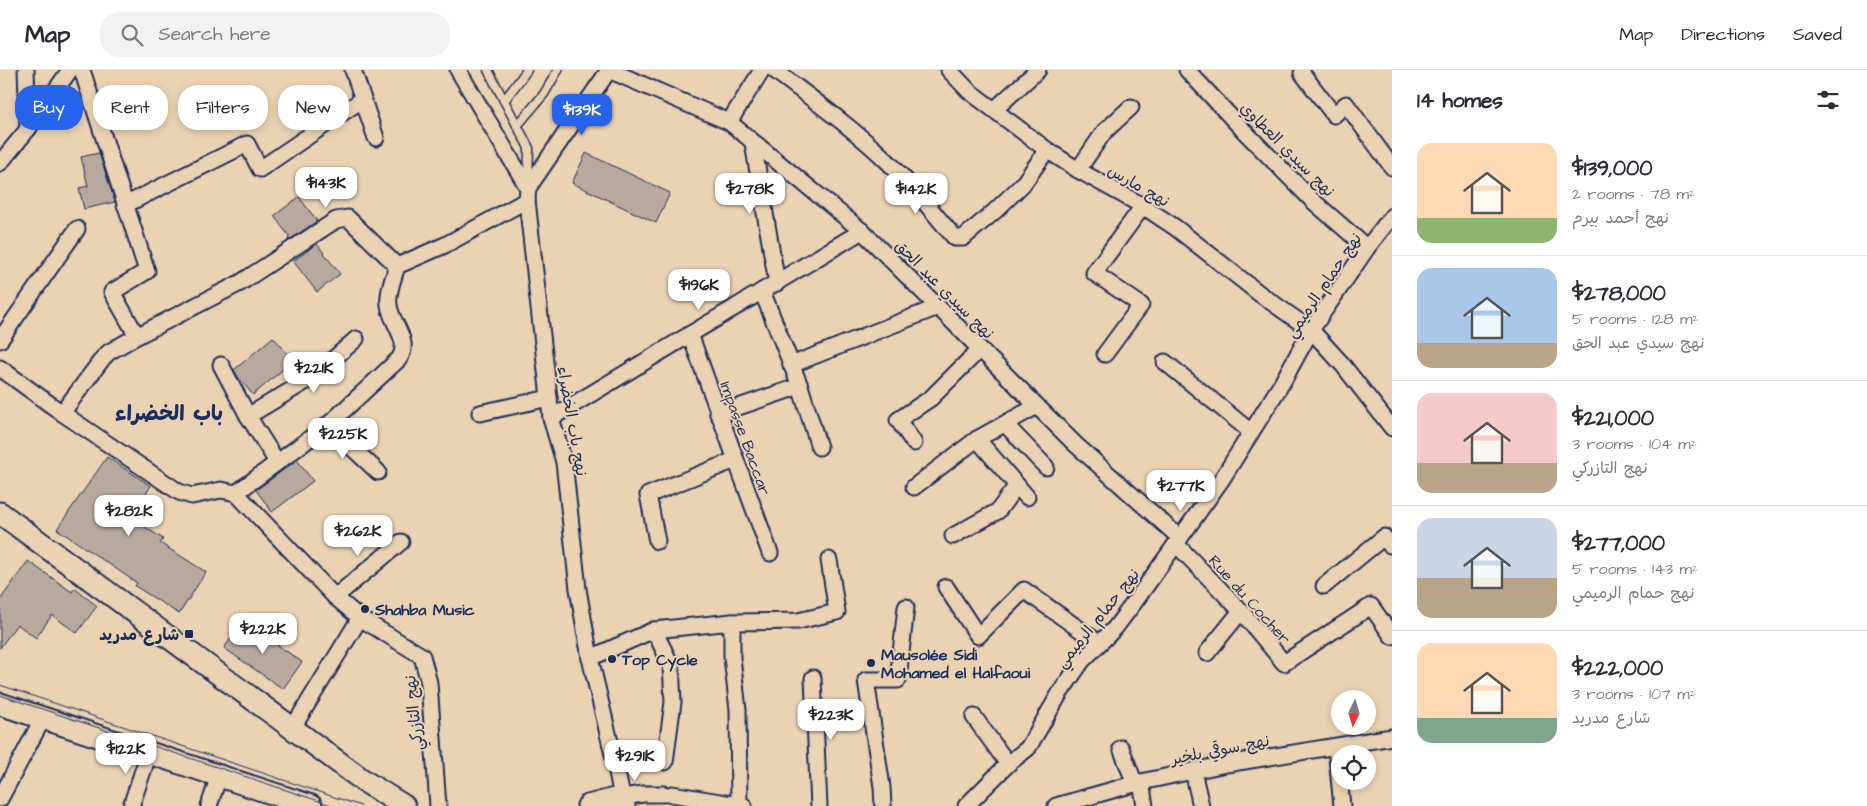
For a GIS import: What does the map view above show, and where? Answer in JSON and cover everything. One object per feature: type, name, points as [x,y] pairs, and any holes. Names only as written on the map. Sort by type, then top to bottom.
[{"type":"street","points":[[26,70],[27,85]]},
{"type":"street","points":[[59,85],[70,70]]},
{"type":"street","points":[[82,70],[147,272],[112,292],[137,336]]},
{"type":"street","points":[[353,70],[376,138]]},
{"type":"street","name":"نهج باب الخضراء","points":[[458,70],[527,194],[551,418],[564,462],[578,589],[590,658],[623,802]]},
{"type":"street","points":[[397,266],[445,245],[527,194],[609,70]]},
{"type":"street","name":"نهج سيدي عبد الحق","points":[[609,70],[729,122],[862,231],[1075,444],[1178,541]]},
{"type":"street","points":[[729,122],[762,70]]},
{"type":"street","points":[[774,70],[822,106],[883,157],[908,182],[955,238],[963,238],[995,211],[1023,184],[1047,150]]},
{"type":"street","name":"نهج مارس","points":[[949,70],[969,91],[1047,150],[1078,170],[1143,206],[1176,228],[1260,294],[1312,330],[1387,410],[1392,428]]},
{"type":"street","points":[[994,110],[1038,70]]},
{"type":"street","name":"نهج سيدي العطاوي","points":[[1187,70],[1313,201],[1367,248]]},
{"type":"street","points":[[1302,73],[1334,115],[1346,104],[1392,167]]},
{"type":"street","points":[[125,205],[247,144],[260,169],[364,99]]},
{"type":"street","points":[[1078,170],[1104,132],[1131,107]]},
{"type":"street","points":[[0,163],[27,130]]},
{"type":"street","points":[[753,143],[777,282]]},
{"type":"street","points":[[1105,354],[1141,305],[1094,273],[1143,206]]},
{"type":"street","name":"نهج حمام الرميمي","points":[[966,806],[1008,764],[1028,748],[1060,693],[1082,661],[1115,628],[1178,541],[1222,479],[1282,383],[1312,330],[1367,248],[1392,216]]},
{"type":"street","points":[[62,413],[109,352],[240,283],[336,220],[348,218],[397,266]]},
{"type":"street","points":[[0,340],[77,229]]},
{"type":"street","points":[[551,418],[862,231]]},
{"type":"street","points":[[0,368],[62,413],[184,494],[192,496],[202,495],[221,490],[236,493],[328,425],[399,360],[404,353],[404,345],[388,304],[397,266]]},
{"type":"street","points":[[762,291],[800,386],[819,447]]},
{"type":"street","points":[[791,365],[938,307]]},
{"type":"street","name":"Impasse Baccar","points":[[690,334],[770,553]]},
{"type":"street","points":[[248,416],[312,377],[356,339]]},
{"type":"street","points":[[914,443],[898,420],[931,398],[980,349]]},
{"type":"street","points":[[1165,362],[1251,432]]},
{"type":"street","points":[[221,365],[248,416],[277,462]]},
{"type":"street","points":[[718,414],[800,386]]},
{"type":"street","points":[[480,413],[549,398]]},
{"type":"street","points":[[914,487],[977,439],[1037,406]]},
{"type":"street","points":[[1005,424],[1046,467]]},
{"type":"street","points":[[328,425],[378,472]]},
{"type":"street","points":[[977,439],[1027,497]]},
{"type":"street","points":[[656,541],[648,495],[735,460]]},
{"type":"street","points":[[953,536],[998,511],[1017,485]]},
{"type":"street","name":"نهج التازركي","points":[[236,493],[335,597],[360,618],[422,656],[429,683],[438,806]]},
{"type":"street","points":[[0,512],[292,729],[364,781],[404,806]]},
{"type":"street","points":[[1324,586],[1384,537],[1390,545],[1392,543]]},
{"type":"street","name":"Rue du Cocher","points":[[1178,541],[1241,611],[1284,663],[1371,606],[1392,636]]},
{"type":"street","points":[[335,597],[402,542]]},
{"type":"street","points":[[590,658],[654,630],[732,622],[798,621],[837,612],[829,560]]},
{"type":"street","points":[[946,588],[978,636],[1024,590],[1100,643]]},
{"type":"street","points":[[883,806],[882,787],[866,680],[898,680],[906,607]]},
{"type":"street","points":[[1207,653],[1241,611]]},
{"type":"street","points":[[292,729],[360,618]]},
{"type":"street","points":[[588,806],[623,802],[643,794],[668,794],[741,806],[738,710],[732,657],[732,622]]},
{"type":"street","points":[[654,630],[671,664],[673,702],[665,762]]},
{"type":"street","points":[[813,678],[819,806]]},
{"type":"street","points":[[0,704],[311,806]]},
{"type":"street","points":[[0,799],[43,718]]},
{"type":"street","points":[[974,718],[1008,764]]},
{"type":"street","name":"نهج سوقي بلخير","points":[[1348,745],[1392,738]]},
{"type":"street","points":[[1121,748],[1138,783],[1145,806]]},
{"type":"street","name":"نهج سوقي بلخير","points":[[1056,806],[1138,783],[1193,771],[1331,748]]},
{"type":"street","points":[[131,806],[149,753]]},
{"type":"street","points":[[1193,771],[1201,806]]},
{"type":"street","points":[[209,806],[219,776]]},
{"type":"street","points":[[1340,790],[1342,806]]},
{"type":"lane","points":[[504,101],[527,70]]},
{"type":"lane","points":[[517,126],[544,94],[558,70]]},
{"type":"lane","points":[[490,71],[529,148],[527,194]]},
{"type":"building","points":[[99,153],[115,202],[84,209],[79,188],[88,186],[81,157]]},
{"type":"building","points":[[586,153],[670,193],[656,223],[572,183]]},
{"type":"building","points":[[299,197],[317,221],[288,241],[289,236],[274,216]]},
{"type":"building","points":[[317,244],[340,274],[317,292],[293,261]]},
{"type":"building","points":[[273,337],[294,360],[253,395],[234,370]]},
{"type":"building","points":[[107,457],[151,486],[130,517],[163,539],[160,543],[206,572],[179,614],[135,586],[137,583],[57,529]]},
{"type":"building","points":[[297,460],[313,481],[272,512],[256,490]]},
{"type":"building","points":[[28,561],[72,592],[74,588],[97,606],[77,633],[52,615],[36,638],[17,624],[0,648],[0,600]]},
{"type":"building","points":[[243,621],[302,662],[283,689],[224,648]]},
{"type":"tram line","points":[[0,685],[361,806]]},
{"type":"tram line","points":[[0,695],[334,806]]},
{"type":"place","name":"Shahba Music","points":[[365,609]]},
{"type":"place","name":"شارع مدريد","points":[[189,634]]},
{"type":"place","name":"Top Cycle","points":[[612,659]]},
{"type":"place","name":"Mausolée Sidi Mohamed el Halfaoui","points":[[871,663]]},
{"type":"district","name":"باب الخضراء","points":[[169,413]]}]
